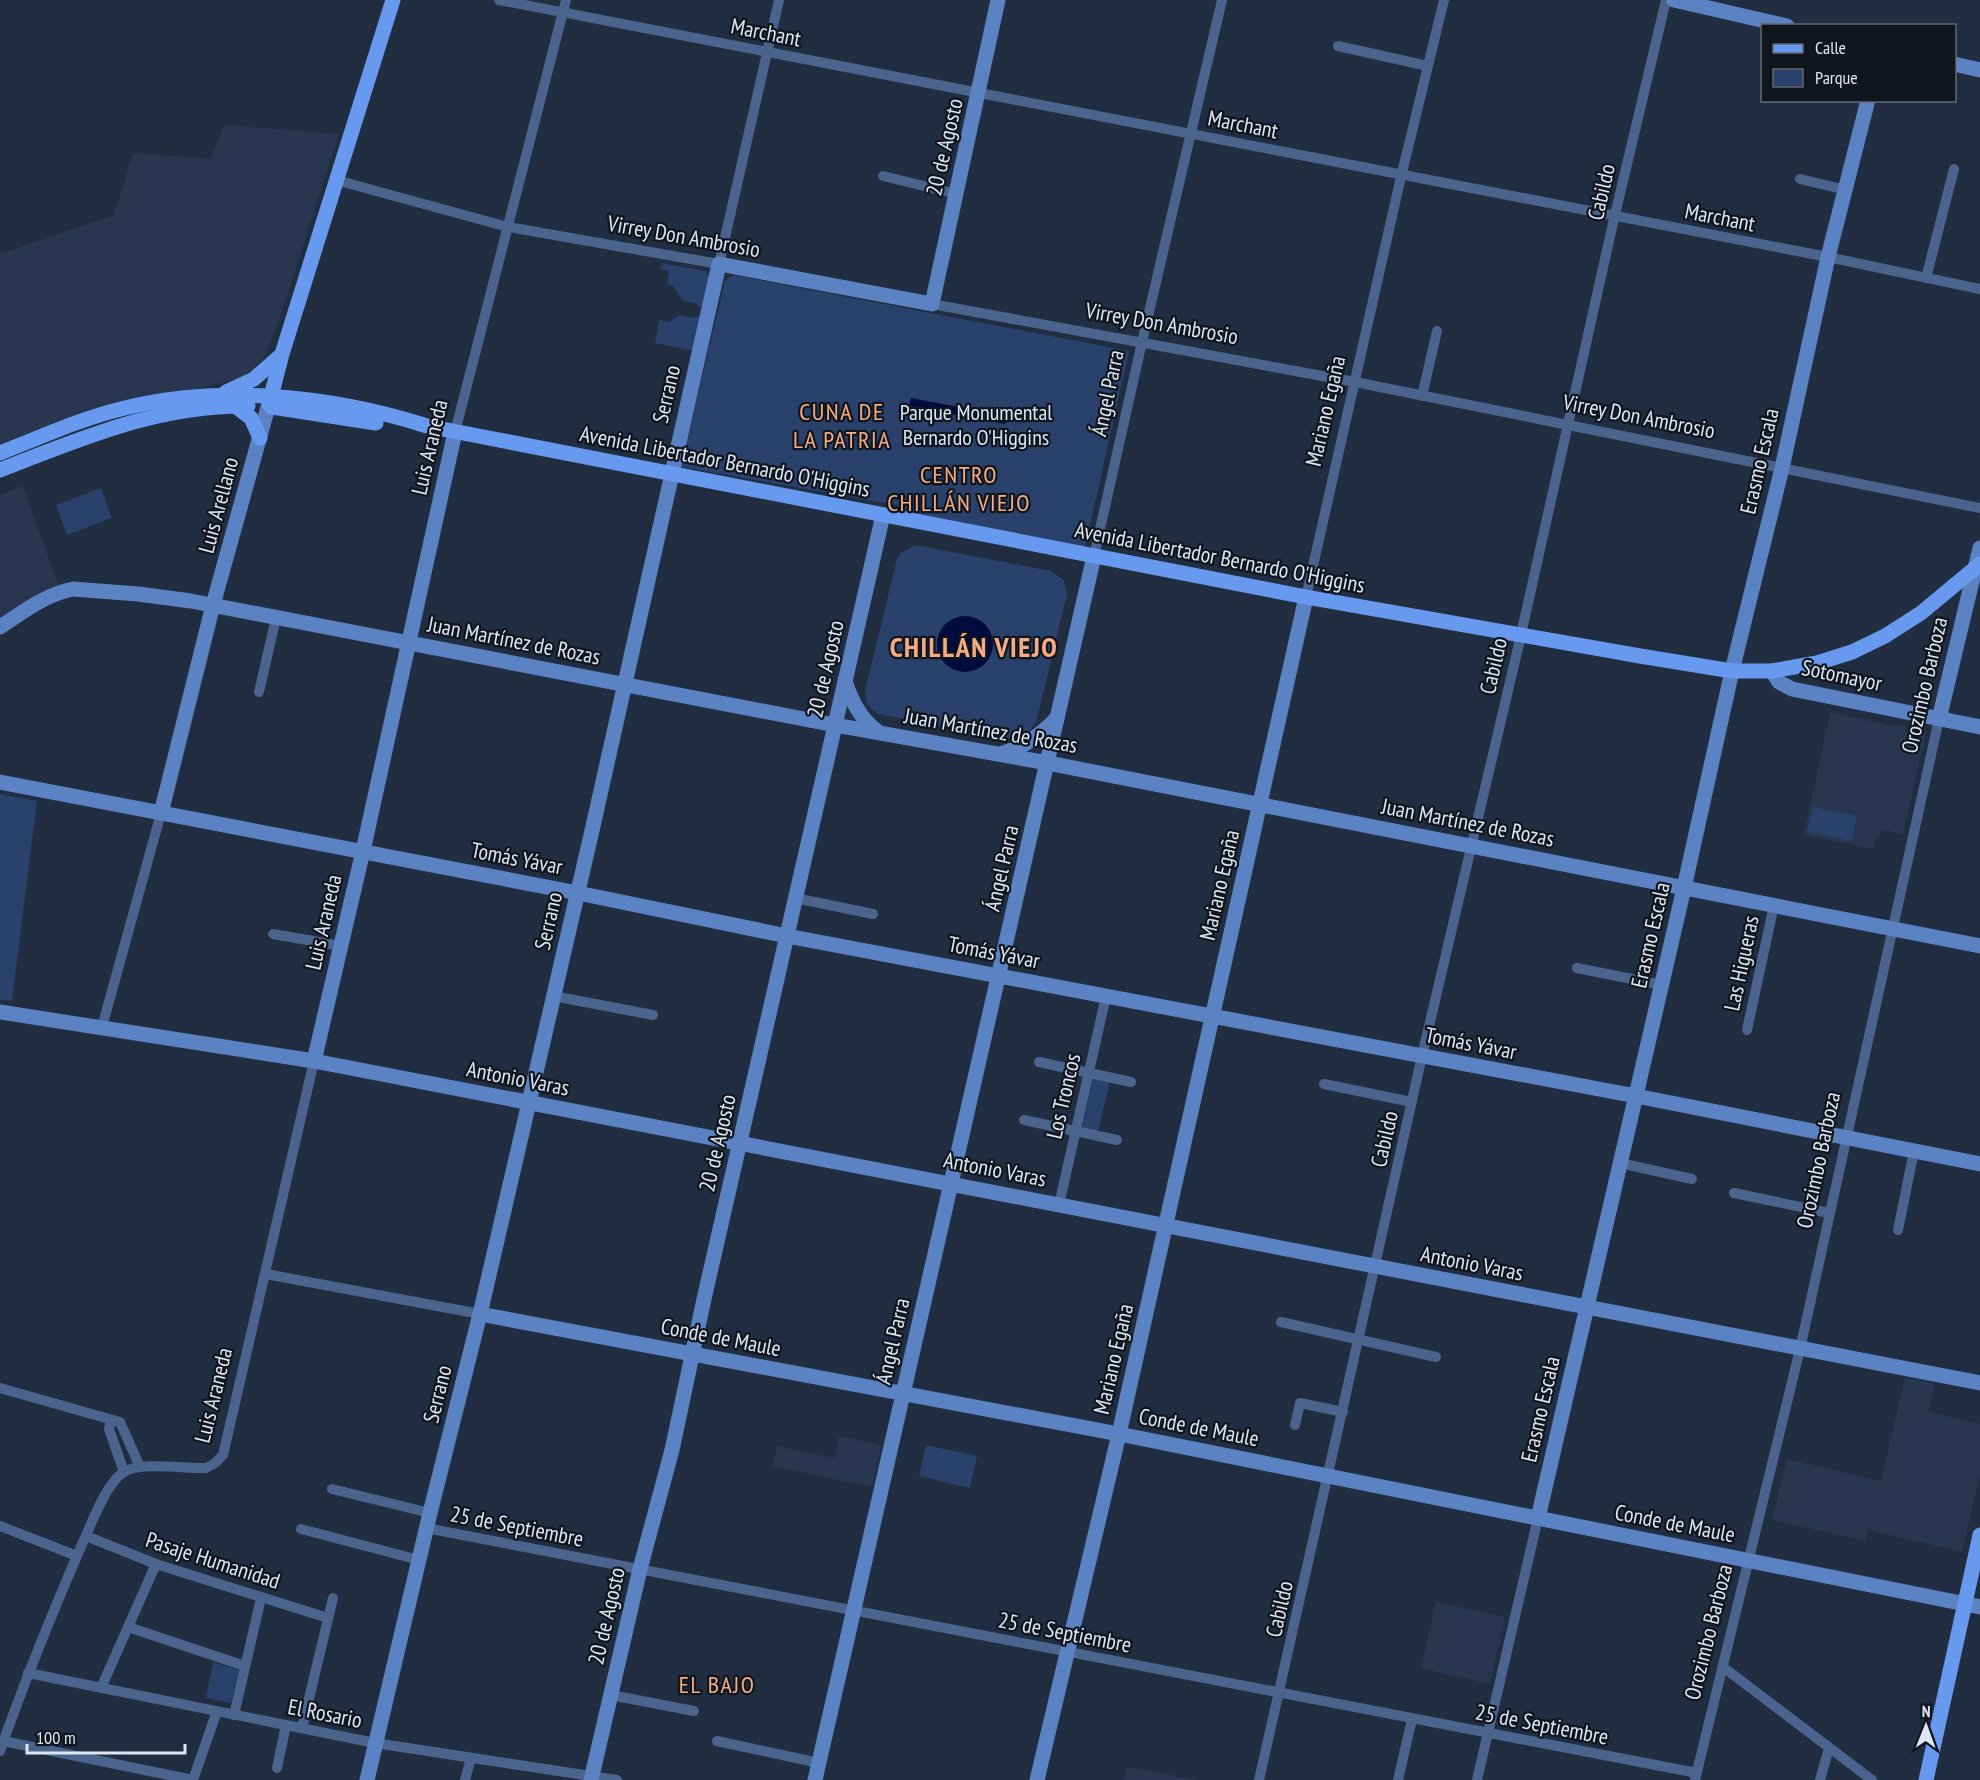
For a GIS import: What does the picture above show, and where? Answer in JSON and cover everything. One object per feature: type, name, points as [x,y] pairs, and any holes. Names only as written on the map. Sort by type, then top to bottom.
[{"type":"main road","name":"Luis Arellano","points":[[270,402],[282,354],[393,0]]},
{"type":"main road","points":[[210,395],[233,390],[254,379],[282,354]]},
{"type":"main road","name":"Avenida Libertador Bernardo O'Higgins","points":[[0,453],[114,411],[166,400],[210,395],[270,402],[388,424],[427,426],[1306,597],[1731,671],[1772,671],[1816,663],[1843,654],[1885,636],[1921,613],[1977,566]]},
{"type":"main road","name":"Avenida Libertador Bernardo O'Higgins","points":[[0,470],[94,434],[144,418],[183,410],[270,402]]},
{"type":"main road","points":[[234,406],[251,418],[260,438]]},
{"type":"main road","points":[[1926,1780],[1972,1606],[1980,1535]]},
{"type":"street","name":"Marchant","points":[[498,0],[1828,257],[1980,289]]},
{"type":"street","name":"Luis Araneda","points":[[124,1472],[140,1467],[206,1467],[215,1463],[223,1455],[363,851],[455,432],[566,0]]},
{"type":"street","name":"Serrano","points":[[367,1780],[480,1314],[578,892],[779,0]]},
{"type":"street","name":"20 de Agosto","points":[[932,304],[998,0]]},
{"type":"street","name":"Ángel Parra","points":[[815,1780],[1222,0]]},
{"type":"street","name":"Mariano Egaña","points":[[1037,1780],[1119,1434],[1401,175],[1444,0]]},
{"type":"street","name":"Cabildo","points":[[1259,1780],[1422,1056],[1666,0]]},
{"type":"street","points":[[1674,0],[1778,24]]},
{"type":"street","points":[[1338,46],[1428,66]]},
{"type":"street","points":[[1956,64],[1980,70]]},
{"type":"street","name":"Erasmo Escala","points":[[1477,1780],[1662,985],[1731,671],[1782,468],[1828,257],[1868,102]]},
{"type":"street","points":[[1926,278],[1954,169]]},
{"type":"street","points":[[882,176],[957,194]]},
{"type":"street","points":[[1800,179],[1846,190]]},
{"type":"street","name":"Virrey Don Ambrosio","points":[[336,180],[508,227],[1355,382],[1980,508]]},
{"type":"street","points":[[1422,396],[1437,331]]},
{"type":"street","name":"Luis Arellano","points":[[102,1027],[161,813],[213,605],[270,402]]},
{"type":"street","name":"20 de Agosto","points":[[591,1778],[640,1569],[672,1450],[739,1144],[883,515]]},
{"type":"street","name":"Orozimbo Barboza","points":[[1696,1777],[1800,1349],[1939,719],[1980,548]]},
{"type":"street","name":"Juan Martínez de Rozas","points":[[0,627],[44,599],[73,589],[138,594],[213,605],[835,725],[1261,804],[1980,946]]},
{"type":"street","points":[[259,692],[276,618]]},
{"type":"street","name":"Sotomayor","points":[[1772,671],[1779,682],[1792,689],[1980,727]]},
{"type":"street","points":[[845,681],[856,710],[878,732]]},
{"type":"street","points":[[1000,754],[1023,747],[1058,716]]},
{"type":"street","name":"Tomás Yávar","points":[[0,782],[578,892],[787,936],[1636,1096],[1980,1164]]},
{"type":"street","points":[[795,898],[873,914]]},
{"type":"street","name":"Las Higueras","points":[[1747,1030],[1774,905]]},
{"type":"street","points":[[273,934],[341,946]]},
{"type":"street","points":[[1577,968],[1662,985]]},
{"type":"street","points":[[553,996],[653,1016]]},
{"type":"street","name":"Los Troncos","points":[[1059,1204],[1106,996]]},
{"type":"street","name":"Antonio Varas","points":[[0,1012],[314,1061],[1980,1383]]},
{"type":"street","points":[[1039,1062],[1131,1082]]},
{"type":"street","points":[[1324,1084],[1412,1102]]},
{"type":"street","points":[[1024,1120],[1117,1140]]},
{"type":"street","points":[[1898,1230],[1914,1151]]},
{"type":"street","points":[[1620,1163],[1692,1179]]},
{"type":"street","points":[[1734,1193],[1829,1214]]},
{"type":"street","name":"Conde de Maule","points":[[266,1274],[1119,1434],[1972,1606]]},
{"type":"street","points":[[1281,1322],[1436,1357]]},
{"type":"street","points":[[0,1388],[120,1422],[140,1467]]},
{"type":"street","points":[[1295,1425],[1300,1403],[1343,1412]]},
{"type":"street","points":[[111,1420],[109,1429],[124,1472],[106,1494],[77,1556],[28,1673],[2,1746],[193,1780],[217,1711]]},
{"type":"street","name":"25 de Septiembre","points":[[332,1489],[428,1521],[640,1569],[1488,1733],[1696,1777]]},
{"type":"street","points":[[0,1526],[77,1556]]},
{"type":"street","points":[[301,1529],[419,1560]]},
{"type":"street","name":"Pasaje Humanidad","points":[[86,1536],[156,1564],[328,1618]]},
{"type":"street","points":[[101,1688],[156,1564]]},
{"type":"street","points":[[234,1715],[261,1598]]},
{"type":"street","points":[[302,1728],[333,1598]]},
{"type":"street","points":[[128,1627],[245,1666]]},
{"type":"street","points":[[1723,1666],[1872,1780]]},
{"type":"street","name":"El Rosario","points":[[28,1673],[375,1743],[591,1778],[617,1780]]},
{"type":"street","points":[[611,1695],[694,1711]]},
{"type":"street","points":[[1398,1780],[1412,1719]]},
{"type":"street","points":[[277,1768],[286,1725]]},
{"type":"street","points":[[717,1741],[819,1762]]},
{"type":"street","points":[[1820,1780],[1829,1748]]},
{"type":"street","points":[[465,1780],[471,1758]]},
{"type":"shaded area","points":[[224,125],[339,134],[267,353],[249,377],[101,409],[0,447],[0,254],[114,215],[133,153],[210,159]]},
{"type":"shaded area","points":[[911,398],[1006,416],[1005,424],[909,406]]},
{"type":"shaded area","points":[[23,486],[59,587],[40,592],[0,618],[0,495]]},
{"type":"shaded area","points":[[959,616],[971,616],[981,620],[989,628],[993,644],[989,660],[981,668],[971,672],[959,672],[949,668],[941,660],[937,650],[937,638],[941,628],[949,620]]},
{"type":"shaded area","points":[[1830,712],[1926,732],[1903,834],[1882,829],[1880,836],[1876,836],[1873,849],[1804,835]]},
{"type":"shaded area","points":[[1905,1377],[1935,1384],[1929,1412],[1980,1424],[1980,1476],[1962,1552],[1868,1530],[1865,1541],[1772,1520],[1787,1459],[1881,1481]]},
{"type":"shaded area","points":[[839,1436],[881,1445],[872,1487],[773,1466],[777,1446],[834,1458]]},
{"type":"shaded area","points":[[1436,1602],[1505,1617],[1490,1684],[1421,1668]]},
{"type":"shaded area","points":[[1127,1767],[1197,1780],[1124,1780]]},
{"type":"green space","points":[[662,263],[705,271],[711,280],[704,308],[698,307],[698,304],[683,301],[673,286],[667,285],[669,271],[660,269]]},
{"type":"green space","name":"Parque Monumental Bernardo O'Higgins","points":[[734,275],[1129,351],[1085,548],[896,513],[897,505],[681,467],[725,280]]},
{"type":"green space","points":[[680,315],[702,317],[694,351],[655,343],[659,320],[669,322]]},
{"type":"green space","points":[[101,488],[112,518],[67,535],[56,505]]},
{"type":"green space","points":[[913,546],[1051,571],[1064,580],[1067,595],[1036,722],[1023,735],[1005,738],[878,714],[867,705],[865,691],[897,559],[901,553]]},
{"type":"green space","points":[[0,794],[37,801],[12,1001],[0,1000]]},
{"type":"green space","points":[[1813,807],[1857,816],[1852,841],[1807,832]]},
{"type":"green space","points":[[1093,1078],[1110,1081],[1098,1132],[1082,1128]]},
{"type":"green space","points":[[926,1445],[977,1456],[970,1488],[919,1476]]},
{"type":"green space","points":[[213,1662],[239,1670],[231,1703],[206,1698]]},
{"type":"district","name":"CUNA DE LA PATRIA","points":[[842,426]]},
{"type":"district","name":"CENTRO CHILLÁN VIEJO","points":[[959,489]]},
{"type":"district","name":"CHILLÁN VIEJO","points":[[974,647]]},
{"type":"district","name":"EL BAJO","points":[[717,1685]]}]
